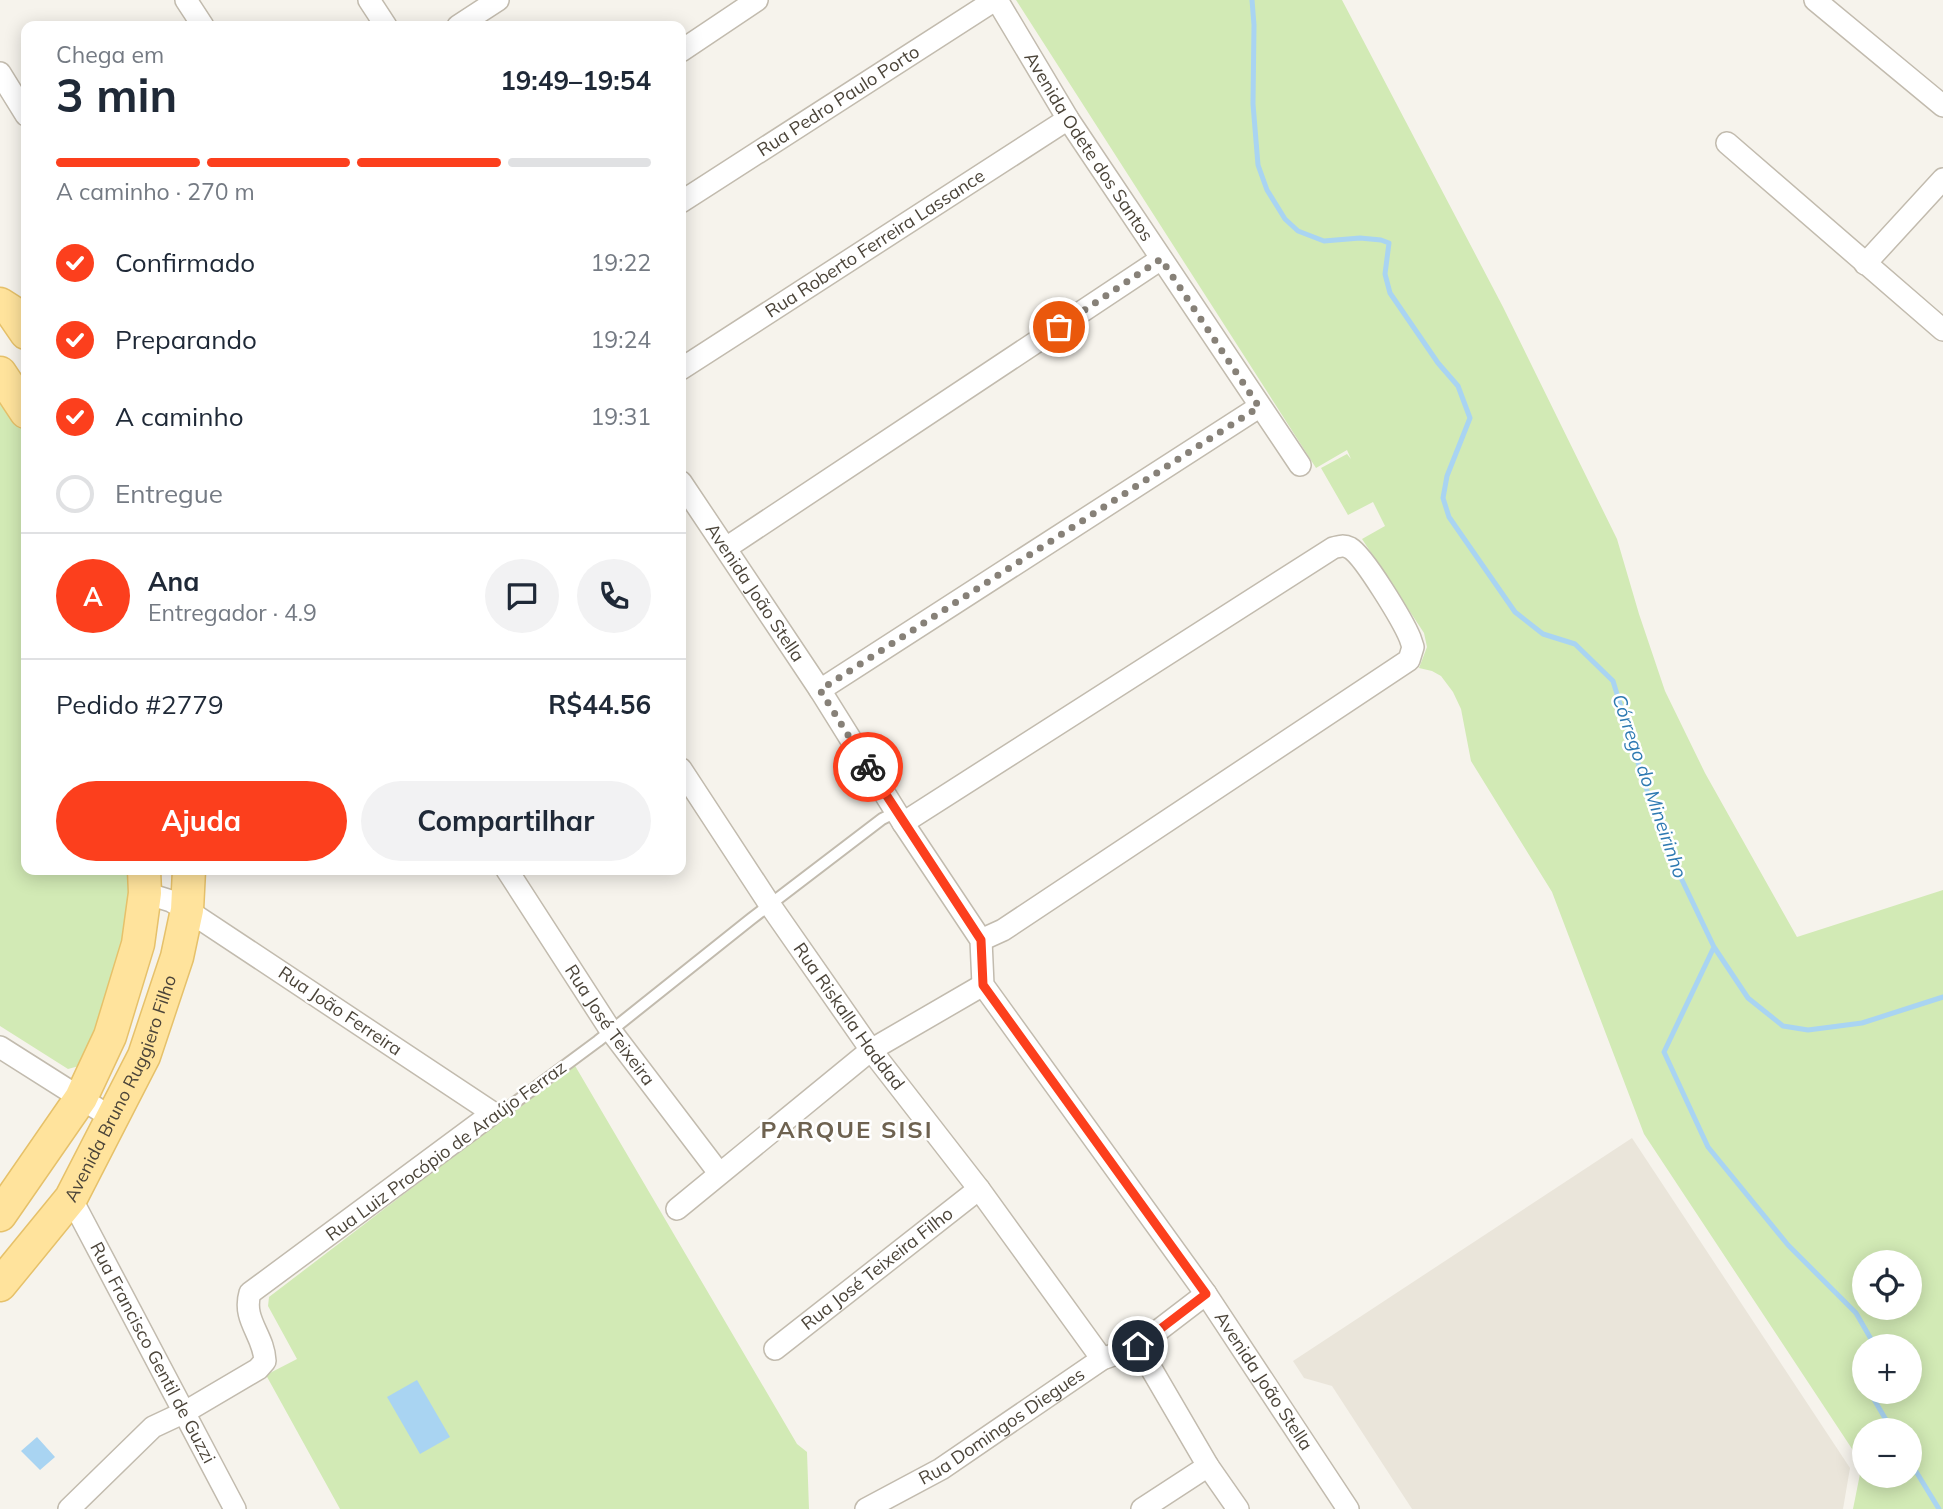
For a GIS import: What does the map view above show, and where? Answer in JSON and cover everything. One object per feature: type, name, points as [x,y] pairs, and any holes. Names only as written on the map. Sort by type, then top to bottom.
[{"type":"main road","points":[[0,373],[21,404]]},
{"type":"main road","name":"Avenida Bruno Ruggiero Filho","points":[[0,1285],[71,1198],[144,1056],[168,989],[187,910],[189,875]]},
{"type":"main road","name":"Avenida Bruno Ruggiero Filho","points":[[0,1215],[81,1098],[110,1036],[138,944],[144,881]]},
{"type":"street","points":[[186,0],[200,21]]},
{"type":"street","points":[[369,0],[383,21]]},
{"type":"street","points":[[465,21],[498,0]]},
{"type":"street","points":[[686,48],[757,0]]},
{"type":"street","name":"Avenida Odete dos Santos","points":[[996,0],[1068,119],[1300,465]]},
{"type":"street","name":"Rua Pedro Paulo Porto","points":[[686,199],[996,0]]},
{"type":"street","points":[[1815,0],[1943,106]]},
{"type":"street","points":[[0,73],[21,107]]},
{"type":"street","name":"Rua Roberto Ferreira Lassance","points":[[686,366],[1068,119]]},
{"type":"street","points":[[1727,143],[1943,330]]},
{"type":"street","points":[[1865,264],[1943,179]]},
{"type":"street","points":[[726,548],[1161,259]]},
{"type":"street","points":[[820,690],[1259,407]]},
{"type":"street","name":"Avenida João Stella","points":[[686,489],[820,690],[899,817],[981,940]]},
{"type":"street","points":[[677,1209],[871,1050],[983,985],[981,940],[1003,930],[1409,660],[1413,648],[1408,631],[1366,565],[1352,550],[1343,546],[1334,548],[899,817]]},
{"type":"street","name":"Rua Riskalla Haddad","points":[[686,777],[770,905],[871,1050],[979,1189],[1102,1359]]},
{"type":"street","name":"Rua José Teixeira","points":[[510,875],[611,1031],[719,1173]]},
{"type":"street","name":"Rua João Ferreira","points":[[144,881],[493,1113]]},
{"type":"street","name":"Avenida João Stella","points":[[983,985],[1206,1294],[1348,1509]]},
{"type":"street","points":[[0,1048],[112,1118]]},
{"type":"street","name":"Rua Luiz Procópio de Araújo Ferraz","points":[[69,1509],[153,1427],[185,1412],[258,1369],[265,1362],[265,1349],[251,1323],[246,1306],[250,1293],[493,1113]]},
{"type":"street","name":"Rua José Teixeira Filho","points":[[775,1349],[979,1189]]},
{"type":"street","name":"Rua Francisco Gentil de Guzzi","points":[[71,1198],[235,1509]]},
{"type":"street","name":"Rua Domingos Diegues","points":[[866,1509],[941,1469],[1102,1359],[1138,1346],[1206,1294]]},
{"type":"street","points":[[1138,1346],[1208,1466],[1238,1509]]},
{"type":"street","points":[[1142,1509],[1208,1466]]},
{"type":"lane","name":"Rua Luiz Procópio de Araújo Ferraz","points":[[493,1113],[509,1107],[611,1031],[882,819],[899,817]]},
{"type":"shaded area","points":[[1632,1138],[1850,1468],[1843,1509],[1412,1509],[1332,1386],[1304,1378],[1293,1361]]},
{"type":"green space","points":[[1016,0],[1342,0],[1503,307],[1617,539],[1665,691],[1705,773],[1797,937],[1943,890],[1943,1509],[1853,1509],[1857,1488],[1922,1488],[1922,1418],[1852,1418],[1852,1449],[1644,1134],[1552,892],[1471,761],[1461,709],[1453,692],[1441,676],[1419,668],[1427,647],[1424,633],[1362,539],[1385,526],[1373,502],[1348,515],[1321,468],[1347,454],[1351,459],[1347,450],[1316,468]]},
{"type":"green space","points":[[0,394],[21,428],[21,875],[129,875],[129,914],[89,1054],[79,1066],[68,1069],[0,1026]]},
{"type":"green space","points":[[574,1064],[797,1444],[807,1452],[809,1509],[340,1509],[266,1375],[297,1359],[268,1306],[269,1297]]},
{"type":"water","points":[[417,1380],[450,1437],[420,1454],[387,1397]]},
{"type":"water","points":[[37,1437],[55,1457],[40,1470],[21,1451]]},
{"type":"waterway","name":"Córrego do Mineirinho","points":[[1252,0],[1253,104],[1258,165],[1267,190],[1285,219],[1298,231],[1324,241],[1360,238],[1389,243],[1385,274],[1390,293],[1438,363],[1458,386],[1470,418],[1447,476],[1443,498],[1449,517],[1515,612],[1543,634],[1575,644],[1613,681],[1644,782],[1672,859],[1714,947],[1664,1052],[1708,1147],[1788,1245],[1856,1313],[1868,1334]]},
{"type":"waterway","points":[[1714,947],[1748,998],[1783,1026],[1808,1030],[1862,1023],[1943,997]]},
{"type":"waterway","name":"Córrego do Mineirinho","points":[[1877,1404],[1885,1418]]},
{"type":"waterway","name":"Córrego do Mineirinho","points":[[1922,1481],[1939,1509]]},
{"type":"way so far","points":[[868,767],[820,690],[1259,407],[1161,259],[1059,327]]},
{"type":"district","name":"PARQUE SISI","points":[[847,1130]]},
{"type":"route","points":[[868,767],[981,940],[983,985],[1206,1294],[1138,1346]]}]
